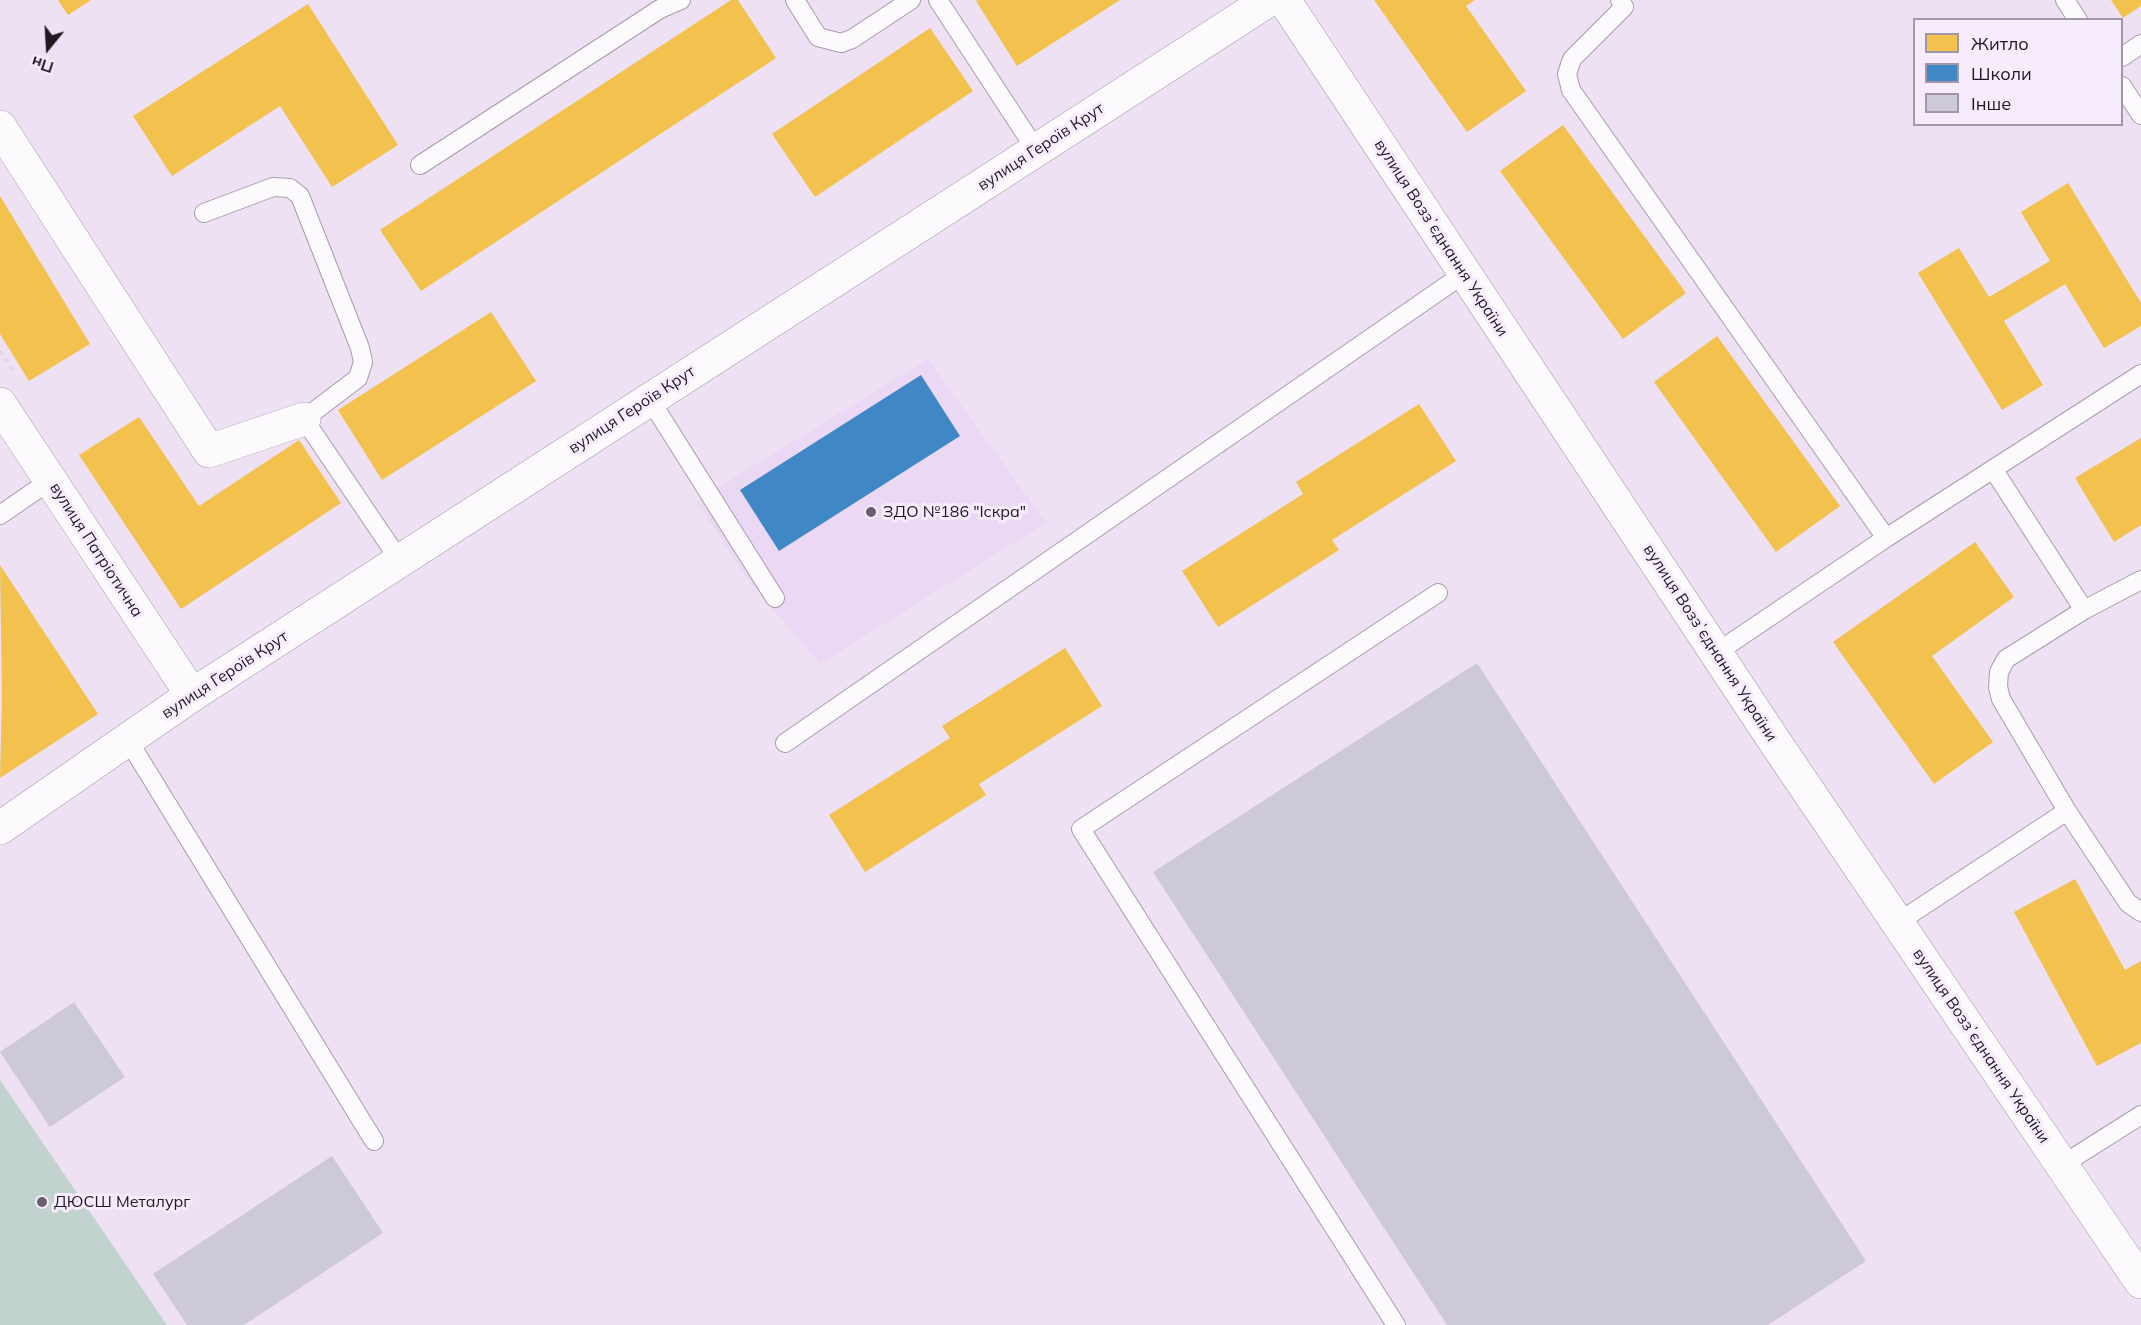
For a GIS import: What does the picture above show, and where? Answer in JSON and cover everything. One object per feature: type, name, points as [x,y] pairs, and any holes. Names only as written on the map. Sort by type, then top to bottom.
[{"type":"street","name":"вулиця Героїв Крут","points":[[0,828],[192,695],[1269,0]]},
{"type":"street","name":"вулиця Воззʼєднання України","points":[[1284,0],[1716,653],[2141,1282]]},
{"type":"street","points":[[4,144],[209,451],[304,419]]},
{"type":"street","name":"вулиця Патріотична","points":[[0,404],[192,695]]},
{"type":"lane","points":[[420,165],[657,5],[681,0]]},
{"type":"lane","points":[[795,0],[818,37],[841,43],[852,39],[911,0]]},
{"type":"lane","points":[[938,0],[1036,150]]},
{"type":"lane","points":[[2065,0],[2077,18]]},
{"type":"lane","points":[[1626,2],[1572,59],[1567,74],[1571,90],[1886,538]]},
{"type":"lane","points":[[2123,56],[2141,44]]},
{"type":"lane","points":[[2123,89],[2141,115]]},
{"type":"lane","points":[[204,213],[273,187],[290,188],[300,196],[360,348],[363,362],[358,378],[304,419],[400,561]]},
{"type":"lane","points":[[785,743],[1465,273]]},
{"type":"lane","points":[[1716,653],[1886,538],[2141,374]]},
{"type":"lane","points":[[649,399],[775,598]]},
{"type":"lane","points":[[1993,469],[2084,610]]},
{"type":"lane","points":[[0,515],[51,480]]},
{"type":"lane","points":[[2141,580],[2084,610],[2006,659],[1999,672],[1998,687],[2001,699],[2067,811],[2128,903],[2141,912]]},
{"type":"lane","points":[[1396,1325],[1081,829],[1438,592]]},
{"type":"lane","points":[[128,740],[374,1141]]},
{"type":"lane","points":[[1897,922],[2067,811]]},
{"type":"lane","points":[[2062,1165],[2141,1115]]},
{"type":"shaded area","name":"ЗДО №186 \"Іскра\"","points":[[928,359],[1046,523],[820,664],[749,581],[696,501]]},
{"type":"shaded area","name":"ДЮСШ Металург","points":[[0,1080],[167,1325],[0,1325]]},
{"type":"building: Житло","points":[[58,0],[91,0],[68,15]]},
{"type":"building: Житло","points":[[731,0],[738,0],[776,58],[421,291],[380,230]]},
{"type":"building: Житло","points":[[1120,0],[1017,66],[976,1]]},
{"type":"building: Житло","points":[[1374,0],[1475,0],[1466,6],[1526,91],[1467,132]]},
{"type":"building: Житло","points":[[2111,0],[2141,0],[2141,6],[2123,18]]},
{"type":"building: Житло","points":[[308,4],[398,145],[332,187],[280,106],[172,176],[133,116]]},
{"type":"building: Житло","points":[[930,28],[973,91],[815,197],[772,134]]},
{"type":"building: Житло","points":[[1563,125],[1686,293],[1623,339],[1500,171]]},
{"type":"building: Житло","points":[[2068,183],[2141,303],[2141,326],[2104,348],[2065,284],[2004,321],[2043,385],[2002,410],[1918,273],[1959,248],[1989,297],[2050,261],[2021,212]]},
{"type":"building: Житло","points":[[0,196],[90,344],[29,381],[0,334]]},
{"type":"building: Житло","points":[[491,312],[536,381],[382,480],[338,410]]},
{"type":"building: Житло","points":[[1717,336],[1840,506],[1776,552],[1654,382]]},
{"type":"building: Житло","points":[[1419,404],[1456,461],[1332,540],[1339,550],[1218,627],[1182,571],[1303,494],[1296,482]]},
{"type":"building: Житло","points":[[139,417],[199,506],[299,440],[341,503],[181,609],[79,455]]},
{"type":"building: Житло","points":[[2141,438],[2141,525],[2114,542],[2075,478]]},
{"type":"building: Житло","points":[[1975,542],[2014,597],[1932,656],[1993,742],[1934,784],[1833,642]]},
{"type":"building: Житло","points":[[0,565],[98,714],[0,778],[2,696]]},
{"type":"building: Житло","points":[[1065,648],[1102,706],[979,784],[986,795],[865,872],[829,815],[950,738],[942,726]]},
{"type":"building: Житло","points":[[2075,879],[2125,970],[2141,961],[2141,1043],[2097,1066],[2014,912]]},
{"type":"building: Школи","points":[[921,375],[960,436],[779,551],[740,490]]},
{"type":"building: Інше","points":[[1477,663],[1866,1261],[1768,1325],[1447,1325],[1153,872]]},
{"type":"building: Інше","points":[[74,1002],[125,1077],[50,1127],[0,1052]]},
{"type":"building: Інше","points":[[332,1156],[383,1233],[244,1325],[187,1325],[153,1274]]},
{"type":"place","name":"ЗДО №186 \"Іскра\"","points":[[871,512]]},
{"type":"place","name":"ДЮСШ Металург","points":[[42,1202]]}]
